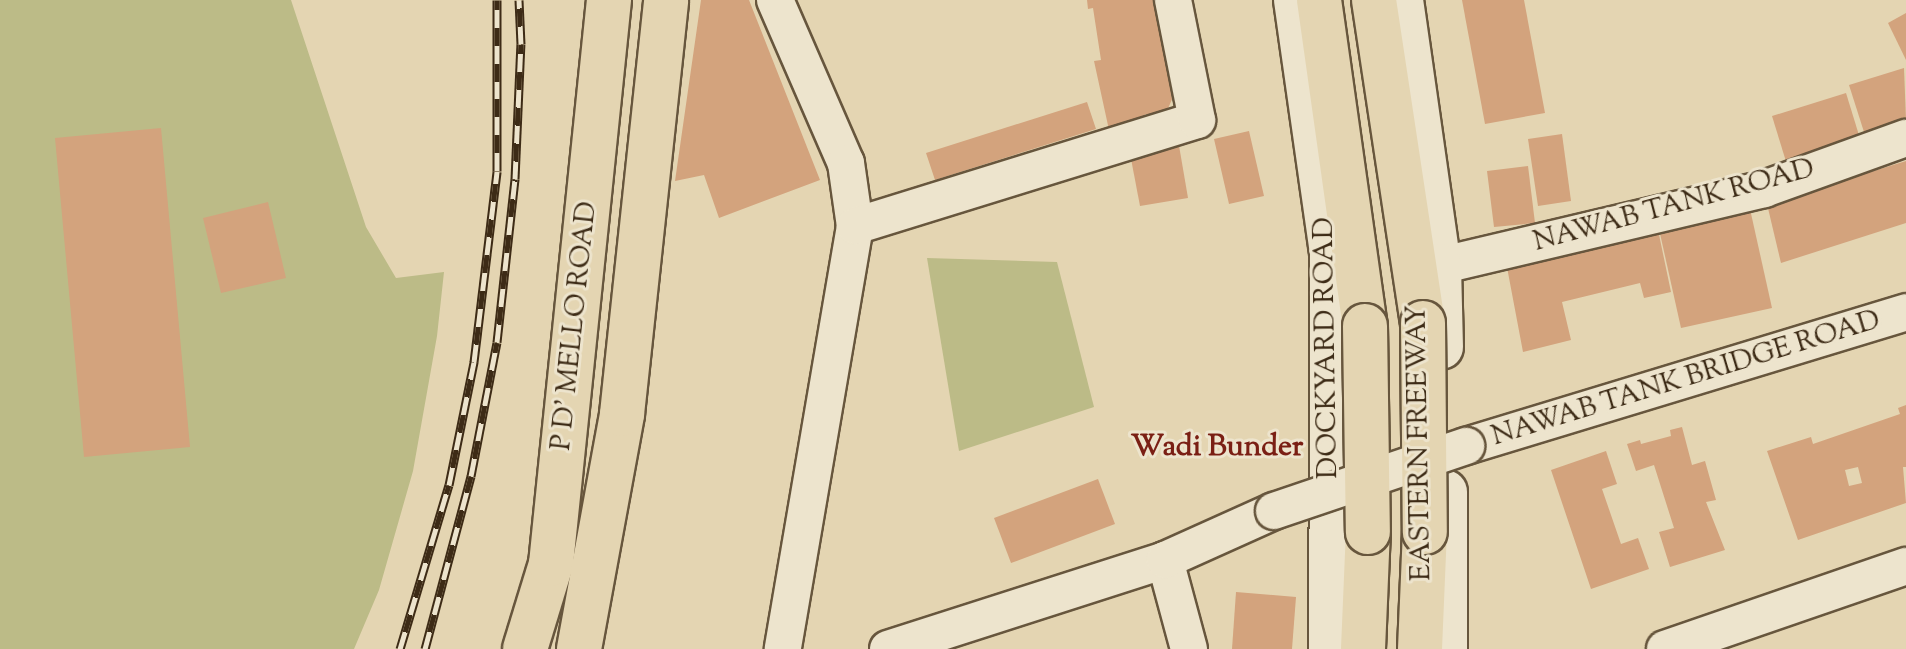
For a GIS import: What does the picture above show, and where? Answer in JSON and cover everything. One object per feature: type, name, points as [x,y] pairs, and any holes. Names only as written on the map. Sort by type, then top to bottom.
[{"type":"main road","name":"P D' MELLO ROAD","points":[[525,649],[551,564],[609,0]]},
{"type":"main road","name":"P D' MELLO ROAD","points":[[579,649],[622,414],[666,0]]},
{"type":"main road","name":"EASTERN FREEWAY","points":[[1319,0],[1365,326],[1368,532],[1363,649]]},
{"type":"main road","name":"EASTERN FREEWAY","points":[[1374,0],[1423,323],[1425,532],[1420,649]]},
{"type":"street","points":[[775,0],[846,163],[855,226],[783,649]]},
{"type":"street","points":[[855,226],[1197,120],[1173,0]]},
{"type":"street","name":"DOCKYARD ROAD","points":[[1296,0],[1332,254],[1331,649]]},
{"type":"street","points":[[1401,0],[1439,266],[1455,454],[1445,649]]},
{"type":"street","name":"NAWAB TANK ROAD","points":[[1439,266],[1764,189],[1906,138]]},
{"type":"street","name":"NAWAB TANK BRIDGE ROAD","points":[[1165,560],[1274,511],[1906,312]]},
{"type":"street","points":[[1330,499],[1455,454]]},
{"type":"street","points":[[888,649],[1165,560],[1189,649]]},
{"type":"street","points":[[1665,649],[1906,566]]},
{"type":"shaded area","points":[[0,0],[291,0],[366,227],[396,278],[444,272],[437,336],[413,471],[379,590],[354,649],[0,649]]},
{"type":"shaded area","points":[[927,258],[1057,262],[1094,407],[959,451]]},
{"type":"building","points":[[701,0],[749,0],[820,180],[719,218],[704,175],[675,181]]},
{"type":"building","points":[[1087,0],[1166,0],[1181,78],[1172,85],[1173,97],[1163,120],[1146,114],[1132,124],[1109,130],[1094,61],[1101,60],[1093,8],[1088,9]]},
{"type":"building","points":[[1462,0],[1524,0],[1545,113],[1485,124]]},
{"type":"building","points":[[1906,13],[1906,60],[1888,23]]},
{"type":"building","points":[[1904,68],[1906,120],[1864,132],[1849,85]]},
{"type":"building","points":[[1846,93],[1862,145],[1788,168],[1772,116]]},
{"type":"building","points":[[1087,102],[1096,129],[935,180],[926,153]]},
{"type":"building","points":[[161,128],[190,447],[84,457],[55,138]]},
{"type":"building","points":[[1249,131],[1264,196],[1229,204],[1214,139]]},
{"type":"building","points":[[1177,134],[1188,198],[1140,206],[1128,143]]},
{"type":"building","points":[[1562,134],[1571,201],[1538,206],[1528,139]]},
{"type":"building","points":[[1906,161],[1906,223],[1781,263],[1767,204]]},
{"type":"building","points":[[1528,166],[1535,223],[1494,227],[1487,171]]},
{"type":"building","points":[[268,202],[286,278],[221,293],[203,218]]},
{"type":"building","points":[[1750,209],[1772,308],[1681,328],[1659,229]]},
{"type":"building","points":[[1657,225],[1671,292],[1644,298],[1640,283],[1562,302],[1571,340],[1523,352],[1506,262]]},
{"type":"building","points":[[1906,405],[1906,467],[1903,467],[1906,503],[1798,540],[1767,451],[1811,437],[1813,444],[1900,414],[1898,408]],"holes":[[[1858,467],[1862,483],[1849,486],[1845,470]]]},
{"type":"building","points":[[1682,427],[1692,465],[1705,461],[1716,500],[1706,502],[1725,550],[1670,567],[1659,532],[1674,528],[1654,465],[1636,471],[1627,444],[1640,440],[1641,444],[1671,436],[1670,430]]},
{"type":"building","points":[[1606,451],[1617,484],[1602,489],[1621,544],[1638,538],[1649,569],[1591,589],[1551,470]]},
{"type":"building","points":[[1098,479],[1115,524],[1011,563],[994,518]]},
{"type":"building","points":[[1236,592],[1296,597],[1292,649],[1232,649]]},
{"type":"railway","points":[[400,649],[449,485],[474,362],[497,171],[497,0]]},
{"type":"railway","points":[[425,649],[471,476],[497,342],[515,179],[521,44],[519,0]]},
{"type":"district","name":"Wadi Bunder","points":[[1217,448]]}]
